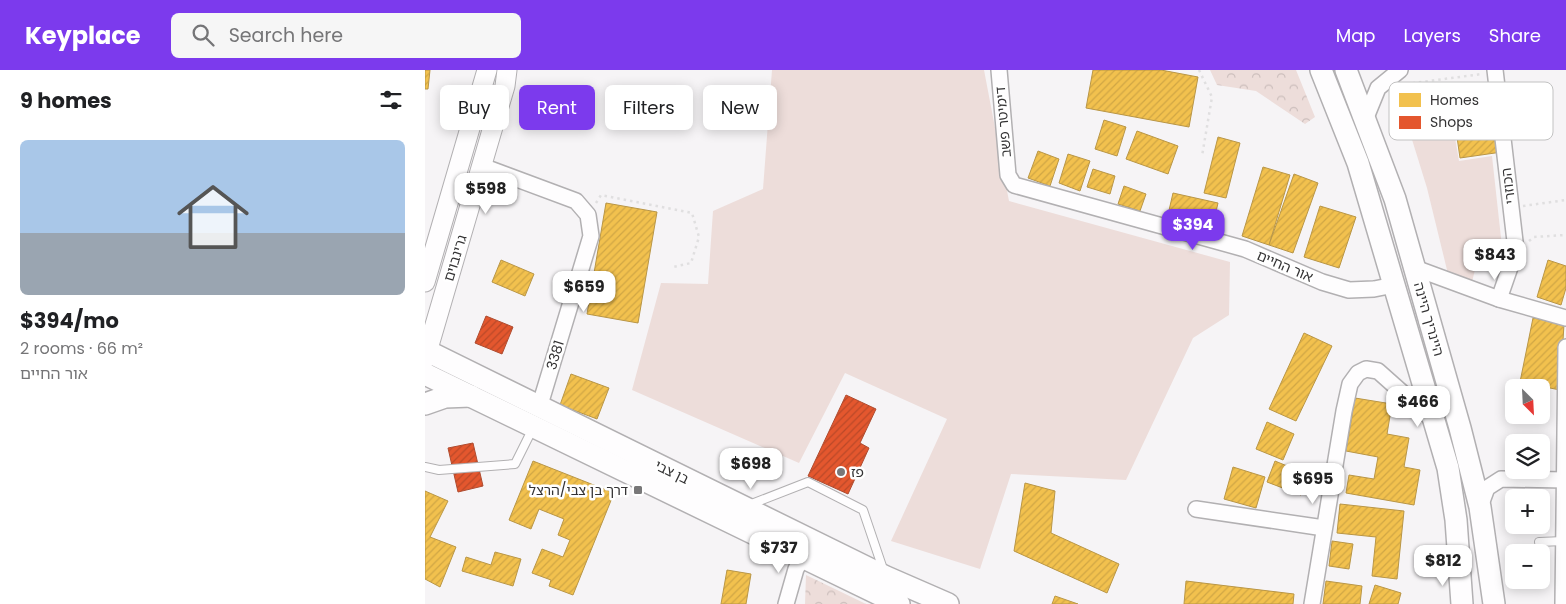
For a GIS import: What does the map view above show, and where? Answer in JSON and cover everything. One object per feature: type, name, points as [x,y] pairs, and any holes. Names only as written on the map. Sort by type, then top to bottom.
[{"type":"main road","name":"היינריך היינה","points":[[1321,70],[1358,163],[1448,468],[1456,520],[1462,604]]},
{"type":"main road","name":"היינריך היינה","points":[[1345,70],[1395,199],[1460,428],[1480,507],[1494,604]]},
{"type":"main road","name":"בן צבי","points":[[426,354],[537,417],[803,557],[899,604]]},
{"type":"main road","name":"בן צבי","points":[[425,374],[472,396],[537,417],[745,507],[886,577],[948,604]]},
{"type":"main road","points":[[425,404],[445,397],[472,396]]},
{"type":"street","name":"גרינבוים","points":[[425,282],[487,70]]},
{"type":"street","name":"גרינבוים","points":[[426,354],[483,166],[505,86],[507,70]]},
{"type":"street","name":"דימיטר פשב","points":[[999,70],[1008,175]]},
{"type":"street","points":[[1365,120],[1378,88],[1393,73]]},
{"type":"street","name":"הכוזרי","points":[[1499,299],[1516,250],[1503,140]]},
{"type":"street","points":[[483,166],[576,201],[588,215]]},
{"type":"street","name":"אור החיים","points":[[1008,175],[1014,185],[1032,192],[1245,249],[1322,282],[1349,290],[1374,289],[1394,284]]},
{"type":"street","name":"3381","points":[[537,417],[591,236],[588,215]]},
{"type":"street","points":[[1415,268],[1499,299],[1566,318]]},
{"type":"street","points":[[1563,604],[1566,347]]},
{"type":"street","points":[[1312,604],[1343,411],[1353,379],[1358,373],[1366,369],[1378,371],[1416,403],[1436,423]]},
{"type":"street","points":[[1480,507],[1487,488],[1501,479],[1564,480]]},
{"type":"street","points":[[1197,509],[1324,528]]},
{"type":"street","points":[[787,604],[796,569],[803,557]]},
{"type":"lane","points":[[425,467],[439,470],[515,464],[537,417]]},
{"type":"lane","points":[[745,507],[808,482],[863,510],[886,577]]},
{"type":"lane","points":[[1539,542],[1564,541]]},
{"type":"path","points":[[1199,70],[1211,97],[1202,156]]},
{"type":"path","points":[[1393,73],[1495,71]]},
{"type":"path","points":[[588,215],[601,195],[692,213],[699,238],[691,263],[673,267]]},
{"type":"path","points":[[1511,208],[1566,200]]},
{"type":"path","points":[[1516,250],[1534,237],[1566,234]]},
{"type":"green space","points":[[772,70],[984,70],[1009,201],[1230,262],[1229,315],[1193,338],[1126,480],[1011,474],[980,569],[891,541],[947,419],[845,373],[799,463],[632,390],[661,283],[708,284],[713,211],[763,189],[767,130],[777,130],[777,85],[771,85]]},
{"type":"green space","points":[[1210,70],[1296,70],[1315,117],[1305,124],[1256,91],[1217,85]]},
{"type":"green space","points":[[1412,140],[1455,140],[1459,161],[1492,156],[1502,247],[1499,262],[1478,257],[1472,282],[1448,274],[1427,188]]},
{"type":"green space","points":[[806,575],[866,604],[805,604]]},
{"type":"building: Homes","points":[[425,70],[430,70],[428,89],[425,89]]},
{"type":"building: Homes","points":[[1093,70],[1161,70],[1198,77],[1189,127],[1086,108]]},
{"type":"building: Homes","points":[[1104,120],[1126,127],[1117,156],[1095,149]]},
{"type":"building: Homes","points":[[1137,131],[1178,146],[1168,174],[1126,159]]},
{"type":"building: Homes","points":[[1218,137],[1240,143],[1226,198],[1204,193]]},
{"type":"building: Homes","points":[[1457,140],[1500,140],[1502,152],[1460,158]]},
{"type":"building: Homes","points":[[1038,151],[1059,159],[1050,186],[1028,178]]},
{"type":"building: Homes","points":[[1068,154],[1090,161],[1080,191],[1059,183]]},
{"type":"building: Homes","points":[[1263,167],[1290,175],[1269,245],[1242,236]]},
{"type":"building: Homes","points":[[1093,169],[1115,176],[1110,194],[1087,187]]},
{"type":"building: Homes","points":[[1294,174],[1318,183],[1293,253],[1269,245]]},
{"type":"building: Homes","points":[[1124,186],[1146,194],[1140,211],[1118,204]]},
{"type":"building: Homes","points":[[1173,193],[1218,203],[1212,229],[1167,219]]},
{"type":"building: Homes","points":[[606,203],[657,212],[638,323],[587,314]]},
{"type":"building: Homes","points":[[1320,206],[1356,217],[1339,268],[1304,257]]},
{"type":"building: Homes","points":[[501,260],[534,274],[525,296],[492,282]]},
{"type":"building: Homes","points":[[1548,260],[1566,266],[1566,288],[1561,305],[1537,297]]},
{"type":"building: Homes","points":[[1533,318],[1564,324],[1560,390],[1550,388],[1550,379],[1521,379]]},
{"type":"building: Homes","points":[[1304,333],[1332,346],[1296,421],[1269,409]]},
{"type":"building: Homes","points":[[571,374],[609,388],[597,419],[560,405]]},
{"type":"building: Homes","points":[[1355,398],[1392,404],[1387,434],[1409,438],[1404,467],[1420,470],[1414,505],[1346,493],[1349,475],[1374,479],[1378,457],[1346,451]]},
{"type":"building: Homes","points":[[1267,422],[1294,434],[1283,460],[1256,449]]},
{"type":"building: Homes","points":[[533,461],[614,493],[573,595],[549,586],[551,580],[532,573],[542,549],[563,557],[570,540],[558,535],[564,519],[539,509],[531,529],[509,520]]},
{"type":"building: Homes","points":[[1275,461],[1309,475],[1301,495],[1267,482]]},
{"type":"building: Homes","points":[[1233,467],[1265,477],[1256,508],[1224,499]]},
{"type":"building: Homes","points":[[1025,483],[1055,491],[1051,533],[1119,564],[1107,593],[1014,551]]},
{"type":"building: Homes","points":[[425,491],[448,501],[430,537],[456,547],[440,587],[425,579]]},
{"type":"building: Homes","points":[[1340,504],[1404,511],[1397,579],[1372,576],[1376,537],[1337,533]]},
{"type":"building: Homes","points":[[1332,541],[1353,544],[1349,569],[1329,566]]},
{"type":"building: Homes","points":[[495,552],[521,559],[513,586],[462,571],[466,557],[491,565]]},
{"type":"building: Homes","points":[[727,570],[751,574],[746,604],[721,604]]},
{"type":"building: Homes","points":[[1186,581],[1294,594],[1293,604],[1184,604]]},
{"type":"building: Homes","points":[[1326,581],[1362,586],[1360,604],[1323,604]]},
{"type":"building: Homes","points":[[1375,585],[1401,593],[1398,604],[1369,604]]},
{"type":"building: Homes","points":[[1055,596],[1078,604],[1052,604]]},
{"type":"building: Shops","points":[[486,316],[513,327],[502,354],[475,343]]},
{"type":"building: Shops","points":[[846,395],[876,409],[860,443],[869,448],[848,494],[808,476]]},
{"type":"building: Shops","points":[[473,443],[483,486],[458,492],[448,448]]},
{"type":"place","name":"פז","points":[[841,472]]},
{"type":"place","name":"דרך בן צבי/הרצל","points":[[638,490]]}]
